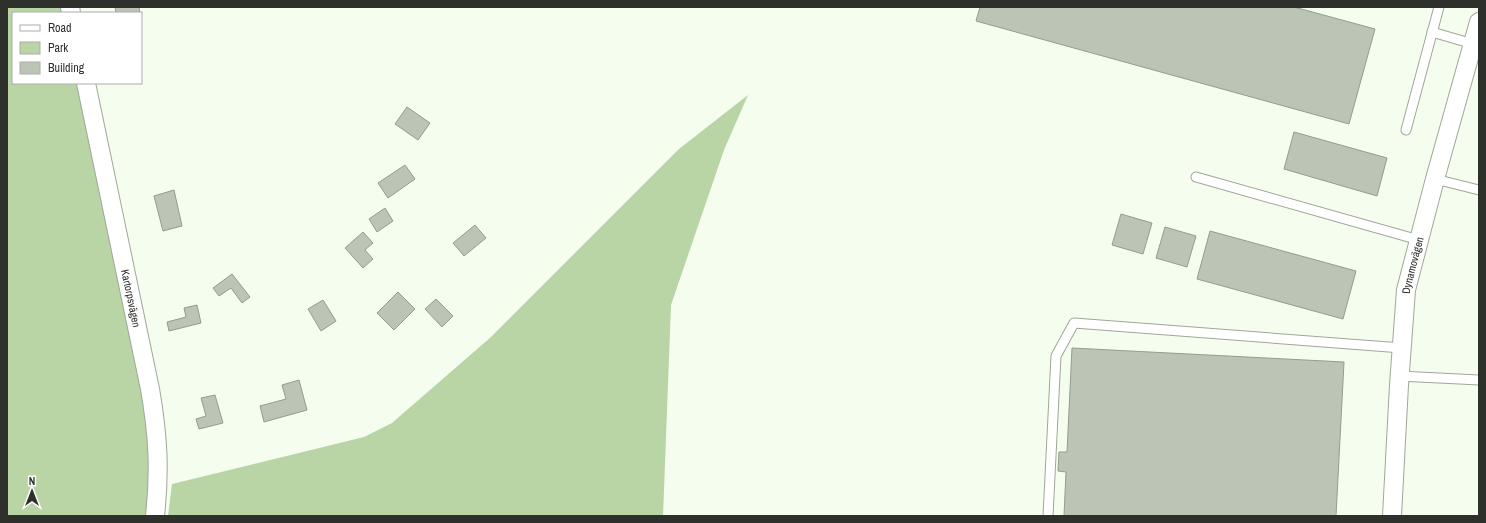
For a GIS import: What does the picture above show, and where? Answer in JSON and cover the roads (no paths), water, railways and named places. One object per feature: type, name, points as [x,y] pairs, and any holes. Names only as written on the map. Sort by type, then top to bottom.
[{"type":"street","name":"Dynamovägen","points":[[1392,516],[1399,376],[1406,290],[1479,22]]},
{"type":"street","name":"Kartorpsvägen","points":[[86,84],[157,428],[159,473],[155,516]]},
{"type":"lane","points":[[1406,130],[1439,7]]},
{"type":"lane","points":[[1432,32],[1473,44]]},
{"type":"lane","points":[[1196,176],[1419,240]]},
{"type":"lane","points":[[1435,179],[1479,190]]},
{"type":"lane","points":[[1048,516],[1056,356],[1074,323],[1402,348]]},
{"type":"lane","points":[[1399,376],[1479,380]]}]
